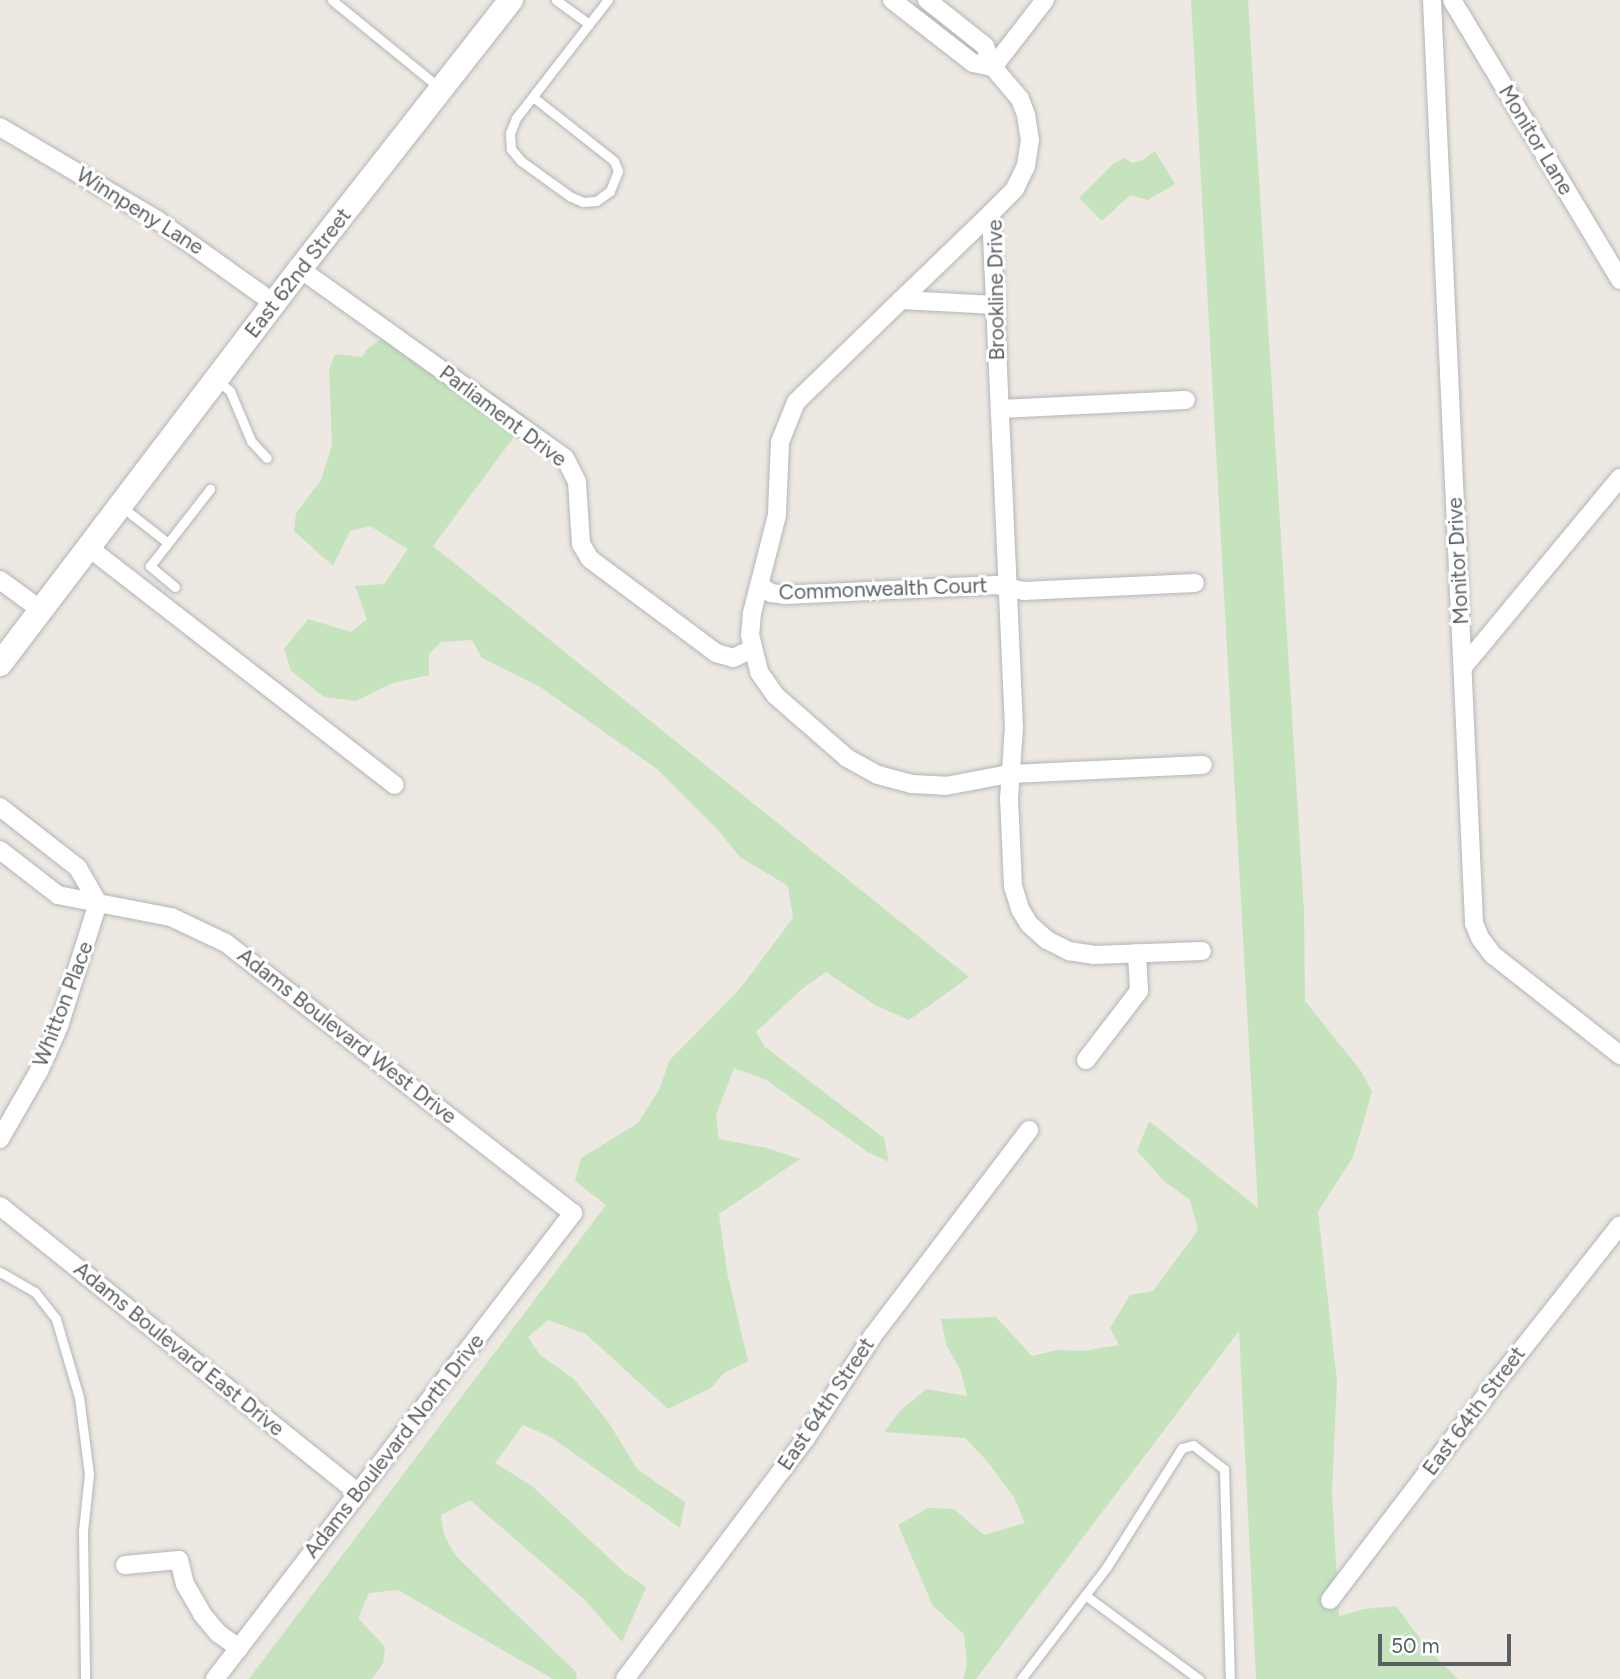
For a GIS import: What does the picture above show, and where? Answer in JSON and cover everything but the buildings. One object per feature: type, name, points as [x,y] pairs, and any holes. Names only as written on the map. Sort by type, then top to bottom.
[{"type":"street","name":"East 62nd Street","points":[[0,664],[300,269],[510,0]]},
{"type":"street","name":"Brookline Drive","points":[[892,0],[973,63],[993,67]]},
{"type":"street","name":"Brookline Drive","points":[[927,0],[985,46],[993,67],[1020,99],[1030,140],[1026,166],[1015,189],[991,213],[1014,727],[1009,774],[1013,886],[1020,909],[1029,924],[1047,940],[1069,951],[1093,954],[1202,951]]},
{"type":"street","points":[[993,67],[1045,0]]},
{"type":"street","name":"Monitor Drive","points":[[1432,0],[1474,918],[1478,934],[1496,958],[1620,1055]]},
{"type":"street","name":"Monitor Lane","points":[[1452,0],[1620,280]]},
{"type":"street","name":"Winnpeny Lane","points":[[0,127],[157,220],[274,303]]},
{"type":"street","points":[[991,213],[800,396],[785,421],[779,442],[777,515],[752,613],[752,649],[762,677],[776,696],[840,752],[878,775],[912,784],[946,786],[1009,774],[1203,765]]},
{"type":"street","name":"Parliament Drive","points":[[300,269],[562,455],[577,482],[581,544],[590,559],[716,653],[733,658],[752,649]]},
{"type":"street","points":[[901,300],[996,305]]},
{"type":"street","points":[[1000,409],[1186,400]]},
{"type":"street","points":[[1463,667],[1620,478]]},
{"type":"street","points":[[88,547],[395,785]]},
{"type":"street","points":[[0,580],[41,610]]},
{"type":"street","points":[[1007,588],[1024,591],[1195,583]]},
{"type":"street","name":"Commonwealth Court","points":[[760,586],[771,593],[785,595],[996,585],[1007,588]]},
{"type":"street","points":[[0,807],[78,868],[98,902]]},
{"type":"street","name":"Adams Boulevard West Drive","points":[[0,850],[58,895],[172,917],[226,943],[573,1213]]},
{"type":"street","name":"Whitton Place","points":[[0,1139],[39,1071],[59,1026],[98,902]]},
{"type":"street","points":[[1086,1060],[1139,991],[1137,953]]},
{"type":"street","name":"East 64th Street","points":[[625,1679],[806,1438],[872,1337],[1029,1130]]},
{"type":"street","name":"Adams Boulevard East Drive","points":[[0,1206],[358,1493]]},
{"type":"street","name":"Adams Boulevard North Drive","points":[[215,1679],[573,1213]]},
{"type":"street","name":"East 64th Street","points":[[1330,1600],[1620,1225]]},
{"type":"street","points":[[125,1565],[179,1560],[185,1584],[202,1615],[218,1633],[239,1648]]},
{"type":"lane","points":[[332,0],[441,89]]},
{"type":"lane","points":[[556,0],[589,24]]},
{"type":"lane","points":[[533,97],[614,162],[618,170],[610,191],[596,201],[583,202],[571,197],[521,161],[511,149],[510,133],[516,118],[608,0]]},
{"type":"lane","points":[[216,380],[230,391],[251,441],[267,458]]},
{"type":"lane","points":[[176,587],[150,566],[210,489]]},
{"type":"lane","points":[[120,505],[167,543]]},
{"type":"lane","points":[[0,1272],[35,1292],[57,1319],[79,1397],[89,1475],[83,1531],[85,1679]]},
{"type":"lane","points":[[1021,1679],[1085,1595],[1182,1448],[1193,1445],[1224,1469],[1230,1679]]},
{"type":"lane","points":[[1085,1595],[1199,1679]]},
{"type":"green space","points":[[1191,0],[1248,0],[1304,911],[1305,1001],[1361,1071],[1372,1092],[1353,1157],[1318,1212],[1337,1381],[1332,1491],[1339,1616],[1364,1609],[1396,1606],[1428,1649],[1458,1679],[1256,1679],[1239,1331],[976,1679],[963,1679],[967,1665],[964,1634],[933,1606],[898,1525],[928,1508],[954,1509],[984,1535],[1025,1523],[1014,1497],[965,1438],[884,1432],[900,1411],[926,1389],[967,1396],[961,1372],[946,1344],[941,1319],[996,1317],[1032,1356],[1057,1350],[1083,1351],[1119,1345],[1110,1328],[1130,1295],[1153,1291],[1198,1230],[1190,1200],[1164,1181],[1137,1151],[1149,1121],[1258,1208]]},
{"type":"green space","points":[[1155,151],[1175,184],[1148,200],[1130,195],[1102,221],[1079,198],[1114,163],[1125,158],[1132,163],[1143,160]]},
{"type":"green space","points":[[397,327],[528,418],[433,546],[969,977],[909,1020],[875,1005],[826,972],[803,988],[756,1032],[765,1047],[884,1138],[889,1162],[868,1152],[766,1080],[734,1068],[716,1115],[719,1139],[767,1148],[800,1159],[719,1214],[727,1272],[748,1361],[724,1373],[711,1388],[668,1409],[586,1334],[548,1320],[528,1337],[539,1354],[574,1379],[609,1423],[637,1469],[685,1502],[680,1528],[549,1436],[523,1425],[495,1463],[532,1486],[624,1572],[646,1587],[622,1642],[584,1599],[470,1500],[441,1515],[444,1535],[456,1556],[576,1672],[577,1679],[553,1679],[398,1590],[369,1593],[358,1618],[385,1647],[383,1663],[372,1679],[249,1679],[606,1205],[575,1181],[581,1158],[638,1123],[660,1088],[669,1061],[739,990],[793,918],[788,886],[740,857],[718,830],[657,769],[540,687],[482,658],[472,640],[441,642],[429,654],[429,675],[393,683],[356,701],[324,697],[291,671],[284,649],[308,619],[351,632],[367,619],[355,586],[384,584],[408,549],[370,526],[350,531],[333,566],[294,531],[296,513],[321,480],[332,445],[329,370],[335,354],[362,357],[367,349]]}]
